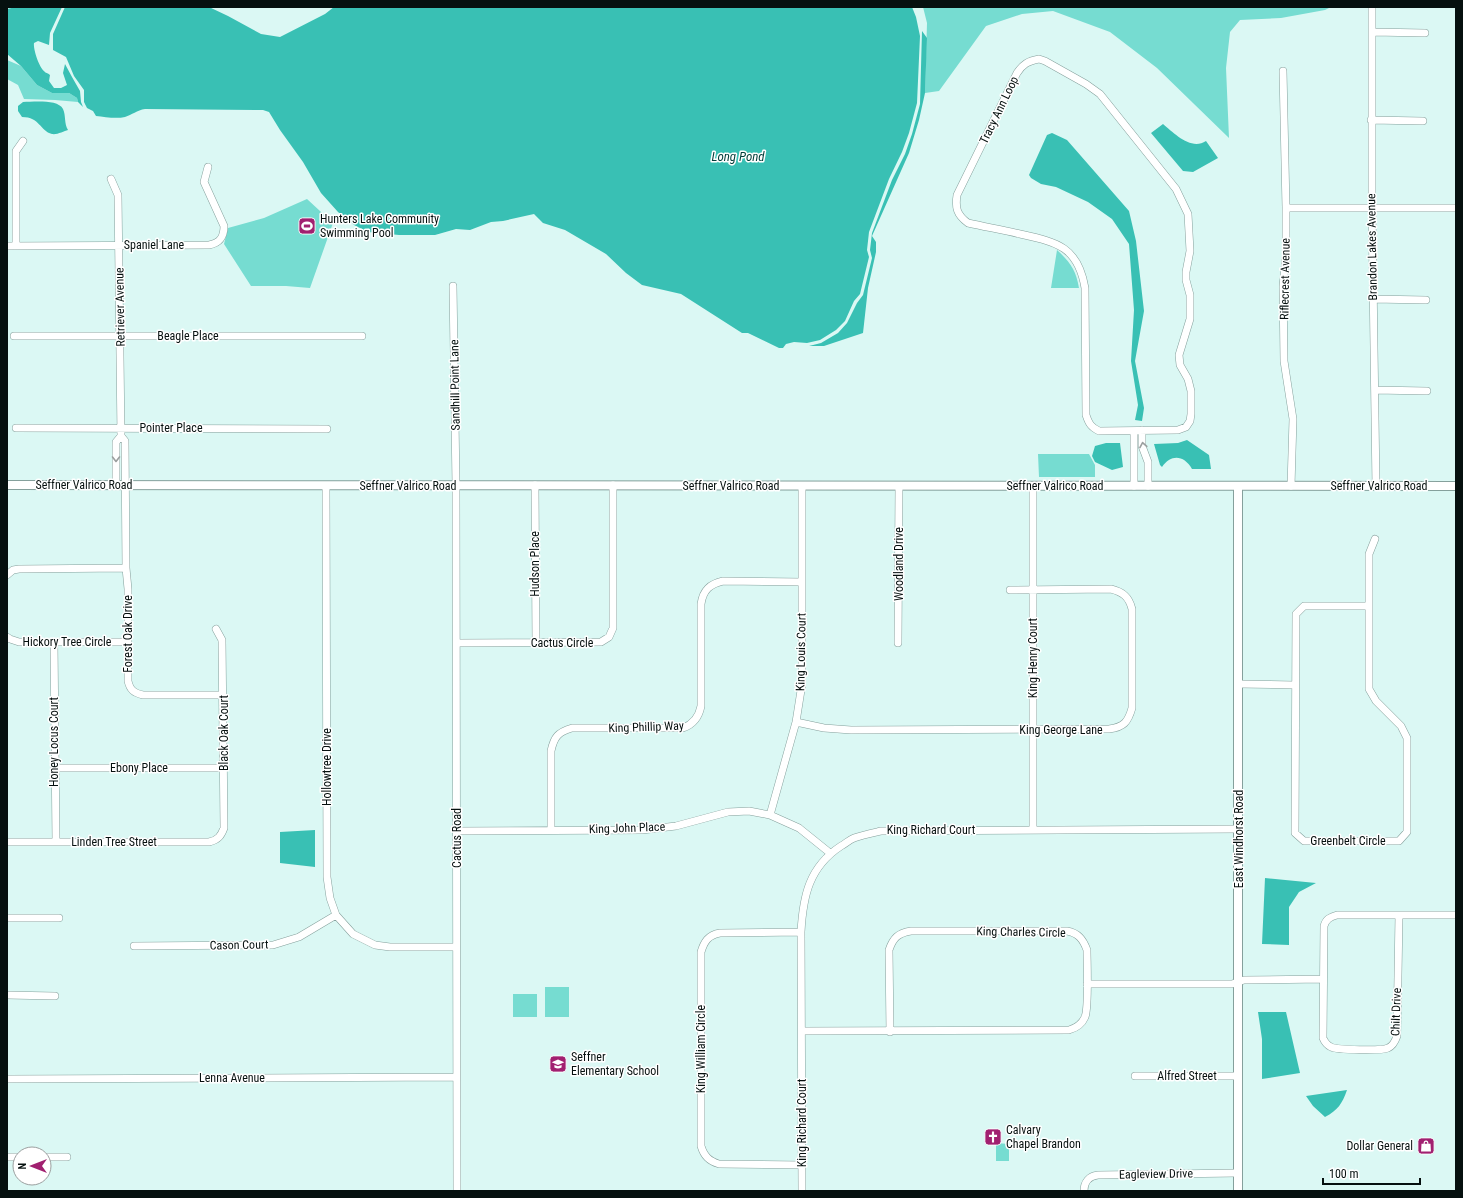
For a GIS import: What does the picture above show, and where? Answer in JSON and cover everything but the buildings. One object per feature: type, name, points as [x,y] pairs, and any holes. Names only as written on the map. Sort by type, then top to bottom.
[{"type":"street","name":"Brandon Lakes Avenue","points":[[1372,7],[1371,120],[1376,486]]},
{"type":"street","points":[[1372,32],[1425,33]]},
{"type":"street","name":"Tracy Ann Loop","points":[[1039,59],[1045,61],[1086,84],[1100,94],[1176,189],[1188,214],[1190,251],[1186,280],[1190,295],[1190,319],[1179,355],[1180,365],[1188,379],[1191,391],[1190,421],[1186,427],[1178,430],[1138,430],[1099,430],[1089,424],[1086,415],[1085,288],[1077,262],[1060,245],[1047,240],[968,223],[956,211],[957,195],[1017,73],[1023,65],[1030,61],[1039,59]]},
{"type":"street","name":"Riflecrest Avenue","points":[[1283,71],[1286,208],[1286,256],[1283,286],[1284,354],[1293,419],[1291,486]]},
{"type":"street","points":[[1371,120],[1423,121]]},
{"type":"street","points":[[16,246],[16,151],[23,141]]},
{"type":"street","name":"Spaniel Lane","points":[[7,246],[215,244],[221,240],[224,234],[224,226],[204,182],[208,167]]},
{"type":"street","name":"Retriever Avenue","points":[[111,179],[118,195],[121,336],[121,436],[125,441],[125,485]]},
{"type":"street","points":[[1286,208],[1456,208]]},
{"type":"street","name":"Sandhill Point Lane","points":[[453,286],[456,485]]},
{"type":"street","points":[[1373,299],[1426,300]]},
{"type":"street","name":"Beagle Place","points":[[14,336],[362,336]]},
{"type":"street","points":[[1375,390],[1427,391]]},
{"type":"street","name":"Pointer Place","points":[[16,428],[327,429]]},
{"type":"street","points":[[1138,430],[1147,460],[1148,486]]},
{"type":"street","points":[[1134,486],[1134,460],[1138,430]]},
{"type":"street","name":"Retriever Avenue","points":[[116,485],[116,442],[121,436]]},
{"type":"street","points":[[1134,460],[1147,460]]},
{"type":"street","name":"Seffner Valrico Road","points":[[7,485],[1456,486]]},
{"type":"street","name":"Forest Oak Drive","points":[[125,485],[129,687],[133,691],[143,695],[223,695]]},
{"type":"street","name":"Cactus Road","points":[[456,485],[457,1191]]},
{"type":"street","name":"Hudson Place","points":[[535,485],[536,643]]},
{"type":"street","name":"Cactus Circle","points":[[457,643],[600,642],[605,640],[612,633],[613,485]]},
{"type":"street","name":"Hollowtree Drive","points":[[326,486],[327,877],[330,898],[336,915],[353,934],[375,945],[390,947],[456,947]]},
{"type":"street","name":"King Louis Court","points":[[770,815],[796,722],[802,684],[802,486]]},
{"type":"street","name":"Woodland Drive","points":[[898,643],[899,486]]},
{"type":"street","name":"King Henry Court","points":[[1033,486],[1033,830]]},
{"type":"street","name":"East Windhorst Road","points":[[1238,486],[1238,1191]]},
{"type":"street","name":"Greenbelt Circle","points":[[1368,606],[1304,606],[1296,614],[1294,685],[1295,833],[1304,841],[1399,841],[1407,832],[1407,738],[1401,726],[1376,701],[1369,689],[1369,554],[1375,539]]},
{"type":"street","points":[[7,575],[19,568],[126,568]]},
{"type":"street","name":"King Phillip Way","points":[[551,830],[551,751],[553,741],[558,735],[572,728],[683,728],[689,726],[699,715],[701,706],[701,604],[703,595],[707,588],[714,583],[723,581],[802,582]]},
{"type":"street","name":"King George Lane","points":[[796,722],[824,728],[851,730],[1109,729],[1118,728],[1125,723],[1129,718],[1132,708],[1132,609],[1126,596],[1120,591],[1111,589],[1010,590]]},
{"type":"street","name":"Black Oak Court","points":[[216,629],[222,640],[224,828],[220,838]]},
{"type":"street","name":"Hickory Tree Circle","points":[[7,637],[14,641],[128,642]]},
{"type":"street","name":"Honey Locus Court","points":[[54,642],[54,768],[56,842]]},
{"type":"street","points":[[1239,684],[1294,685]]},
{"type":"street","name":"Ebony Place","points":[[54,768],[224,768]]},
{"type":"street","name":"King John Place","points":[[457,831],[642,830],[676,826],[728,812],[749,812],[770,815],[799,828],[830,853]]},
{"type":"street","name":"King Richard Court","points":[[802,1191],[802,908],[807,888],[817,869],[830,853],[853,838],[881,830],[1239,829]]},
{"type":"street","name":"Linden Tree Street","points":[[7,842],[209,842],[220,838]]},
{"type":"street","name":"Cason Court","points":[[134,946],[273,945],[299,937],[336,915]]},
{"type":"street","name":"Chilt Drive","points":[[1399,915],[1397,1036],[1395,1042],[1392,1046],[1383,1049],[1332,1048],[1325,1043],[1323,1038],[1324,926],[1328,918],[1337,915],[1399,915],[1456,915]]},
{"type":"street","points":[[7,918],[60,918]]},
{"type":"street","name":"King Charles Circle","points":[[802,1032],[890,1032],[1068,1030],[1078,1026],[1086,1015],[1087,950],[1081,938],[1074,933],[1059,931],[903,932],[896,936],[889,950],[890,1032]]},
{"type":"street","name":"King William Circle","points":[[801,932],[720,933],[713,934],[703,945],[701,952],[701,1146],[703,1153],[707,1158],[719,1164],[802,1165]]},
{"type":"street","points":[[1087,984],[1232,984],[1238,981],[1323,979]]},
{"type":"street","points":[[7,995],[55,996]]},
{"type":"street","name":"Lenna Avenue","points":[[7,1079],[456,1076]]},
{"type":"street","name":"Alfred Street","points":[[1135,1076],[1238,1076]]},
{"type":"street","points":[[52,1157],[67,1157]]},
{"type":"street","name":"Eagleview Drive","points":[[1084,1191],[1085,1183],[1088,1178],[1098,1175],[1238,1173]]},
{"type":"shaded area","points":[[923,7],[1331,7],[1325,10],[1281,18],[1240,20],[1230,32],[1226,68],[1229,138],[1157,68],[1110,32],[1053,11],[1022,14],[986,26],[939,91],[925,93],[927,23]]},
{"type":"shaded area","points":[[7,60],[21,66],[37,85],[52,93],[69,93],[77,98],[78,102],[24,99],[18,85],[7,79]]},
{"type":"shaded area","points":[[307,199],[333,223],[310,288],[251,286],[224,244],[228,228],[264,218]]},
{"type":"shaded area","points":[[1057,250],[1066,258],[1072,267],[1079,288],[1051,288]]},
{"type":"shaded area","points":[[1038,454],[1089,454],[1095,465],[1095,477],[1039,477]]},
{"type":"shaded area","points":[[545,987],[569,987],[569,1017],[545,1017]]},
{"type":"shaded area","points":[[513,994],[537,994],[537,1017],[513,1017]]},
{"type":"shaded area","points":[[996,1143],[1009,1144],[1009,1161],[996,1161]]},
{"type":"water","points":[[16,7],[62,7],[50,33],[49,45],[38,41],[34,43],[34,49],[40,66],[44,72],[50,75],[49,81],[54,88],[61,88],[67,85],[63,73],[65,64],[80,91],[83,107],[78,102],[77,98],[69,93],[52,93],[37,85],[21,66],[7,54],[7,9]]},
{"type":"water","name":"Long Pond","points":[[65,7],[209,7],[261,34],[280,37],[325,14],[334,7],[912,7],[920,36],[917,103],[902,152],[889,179],[869,232],[867,250],[869,257],[860,294],[854,301],[845,321],[836,330],[820,340],[807,343],[794,342],[786,344],[783,348],[779,348],[748,333],[742,333],[681,294],[642,285],[626,273],[606,254],[565,230],[543,223],[534,214],[503,221],[491,222],[470,230],[456,229],[435,235],[399,235],[368,232],[354,225],[338,212],[321,193],[303,162],[269,112],[263,110],[145,109],[139,110],[122,118],[96,116],[93,111],[87,108],[84,102],[84,90],[74,76],[66,57],[53,50],[53,34]]},
{"type":"water","points":[[922,31],[927,38],[925,93],[909,153],[872,236],[876,242],[876,252],[868,288],[863,333],[824,346],[809,346],[821,343],[838,333],[847,323],[857,303],[863,295],[872,258],[870,250],[872,233],[892,180],[905,154],[920,104]]},
{"type":"water","points":[[23,102],[51,102],[60,106],[64,111],[68,130],[52,134],[33,119],[22,117],[18,111],[18,106]]},
{"type":"water","points":[[1163,124],[1183,140],[1194,144],[1200,144],[1206,141],[1218,158],[1193,172],[1183,171],[1151,133]]},
{"type":"water","points":[[1052,133],[1067,140],[1129,211],[1136,241],[1144,311],[1135,361],[1144,408],[1142,421],[1135,420],[1138,405],[1131,361],[1134,310],[1129,244],[1112,219],[1088,202],[1056,187],[1041,184],[1031,178],[1029,175],[1047,135]]},
{"type":"water","name":"Hunters Lake Community Swimming Pool","points":[[306,219],[314,227],[315,232],[312,234],[305,231],[301,226],[301,221]]},
{"type":"water","points":[[1187,440],[1209,455],[1211,469],[1192,469],[1185,461],[1177,458],[1169,460],[1162,467],[1160,465],[1154,444],[1178,443]]},
{"type":"water","points":[[1106,443],[1120,443],[1123,467],[1112,470],[1095,462],[1092,456],[1095,446]]},
{"type":"water","points":[[315,830],[315,867],[280,863],[280,832]]},
{"type":"water","points":[[1265,878],[1316,883],[1299,892],[1289,907],[1289,945],[1262,944]]},
{"type":"water","points":[[1258,1012],[1286,1012],[1300,1073],[1262,1079],[1262,1039]]},
{"type":"water","points":[[1347,1090],[1339,1106],[1325,1117],[1313,1106],[1306,1096]]},
{"type":"place","name":"Hunters Lake Community Swimming Pool","points":[[307,226]]},
{"type":"place","name":"Seffner Elementary School","points":[[558,1064]]},
{"type":"place","name":"Calvary Chapel Brandon","points":[[993,1137]]},
{"type":"place","name":"Dollar General","points":[[1426,1146]]}]
